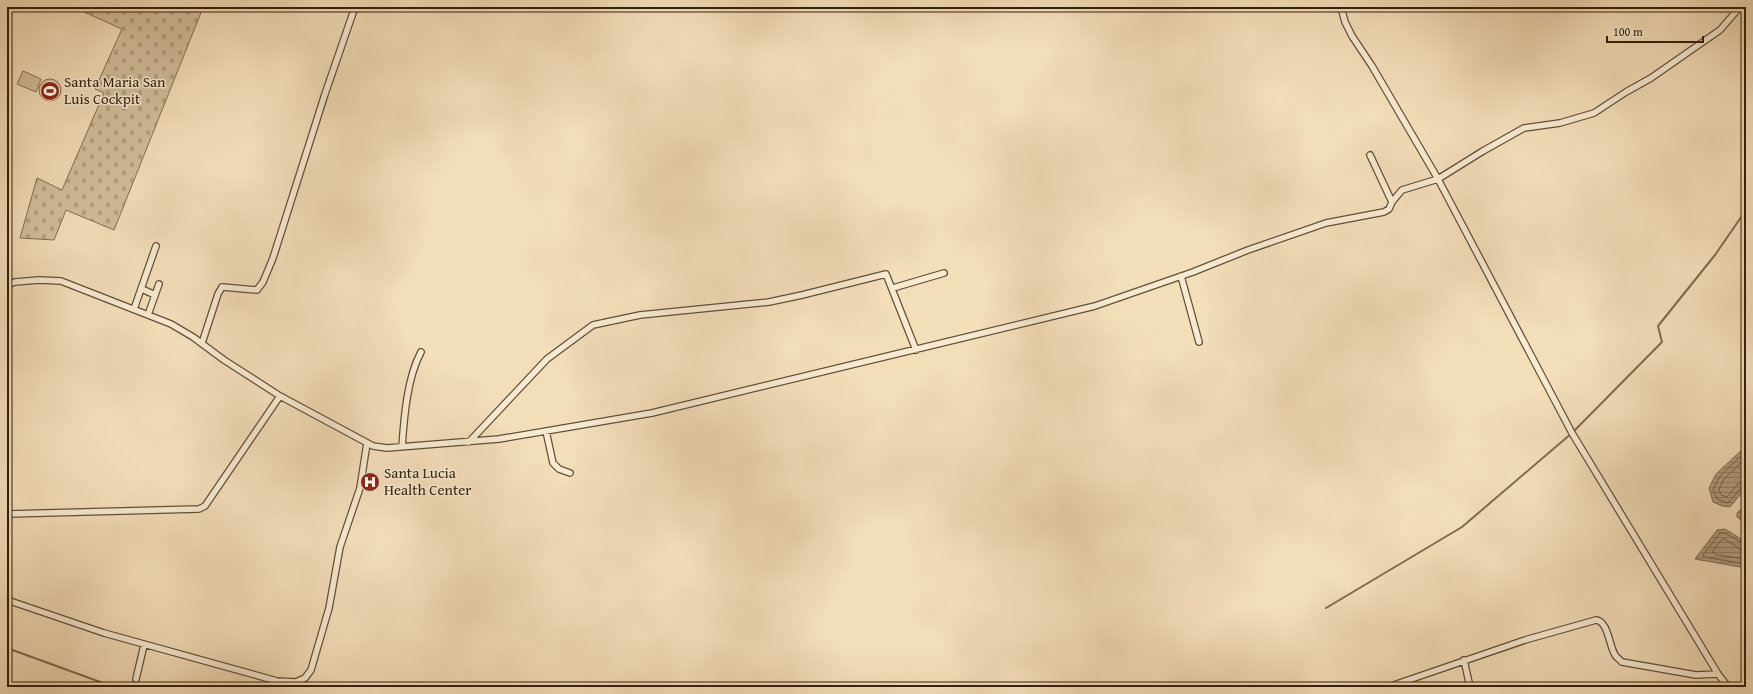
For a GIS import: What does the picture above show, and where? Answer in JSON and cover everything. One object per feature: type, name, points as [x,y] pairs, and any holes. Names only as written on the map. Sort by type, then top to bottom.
[{"type":"street","points":[[202,343],[218,294],[222,287],[257,290],[263,282],[273,258],[325,94],[355,7]]},
{"type":"street","points":[[1341,7],[1345,22],[1352,36],[1372,66],[1438,179],[1572,432],[1718,674],[1728,687]]},
{"type":"street","points":[[7,285],[33,280],[61,281],[134,308],[171,324],[202,343],[224,360],[280,396],[367,443],[387,448],[402,447],[469,442],[546,431],[652,413],[1095,306],[1326,223],[1384,212],[1389,209],[1392,202],[1402,190],[1438,179],[1482,151],[1524,128],[1560,123],[1594,113],[1651,78],[1720,30],[1740,7]]},
{"type":"street","points":[[1370,155],[1392,202]]},
{"type":"street","points":[[134,308],[156,246]]},
{"type":"street","points":[[892,288],[944,273]]},
{"type":"street","points":[[469,442],[547,358],[593,325],[640,315],[768,302],[886,274],[916,350]]},
{"type":"street","points":[[1181,276],[1199,342]]},
{"type":"street","points":[[148,315],[159,284]]},
{"type":"street","points":[[142,289],[155,294]]},
{"type":"street","points":[[402,447],[403,426],[410,386],[414,366],[421,352]]},
{"type":"street","points":[[7,514],[199,508],[205,506],[280,396]]},
{"type":"street","points":[[546,431],[553,463],[559,469],[570,473]]},
{"type":"street","points":[[7,600],[144,645],[297,685],[311,670],[328,608],[340,547],[360,488],[367,443]]},
{"type":"street","points":[[1388,687],[1525,640],[1600,620],[1605,625],[1608,639],[1615,656],[1622,662],[1696,675],[1718,674]]},
{"type":"street","points":[[136,680],[144,645]]},
{"type":"street","points":[[1464,660],[1470,687]]},
{"type":"green space","points":[[73,7],[200,7],[202,10],[114,230],[66,210],[54,240],[20,238],[37,178],[62,190],[104,93],[95,89],[122,29]]},
{"type":"green space","points":[[23,71],[41,79],[36,92],[17,84]]},
{"type":"green space","name":"Santa Maria San Luis Cockpit","points":[[50,79],[58,82],[61,90],[58,98],[50,101],[42,98],[39,90],[42,82]]},
{"type":"water","points":[[1746,446],[1746,488],[1730,507],[1722,506],[1713,502],[1709,488],[1716,474]]},
{"type":"water","points":[[1746,504],[1746,524],[1737,517],[1737,513]]},
{"type":"water","points":[[1725,529],[1746,542],[1746,568],[1695,559],[1717,530]]},
{"type":"waterway","points":[[1326,608],[1462,527],[1572,433],[1662,342],[1658,326],[1715,255],[1746,210]]},
{"type":"waterway","points":[[7,648],[114,687]]},
{"type":"place","name":"Santa Maria San Luis Cockpit","points":[[50,91]]},
{"type":"place","name":"Santa Lucia Health Center","points":[[370,482]]}]
